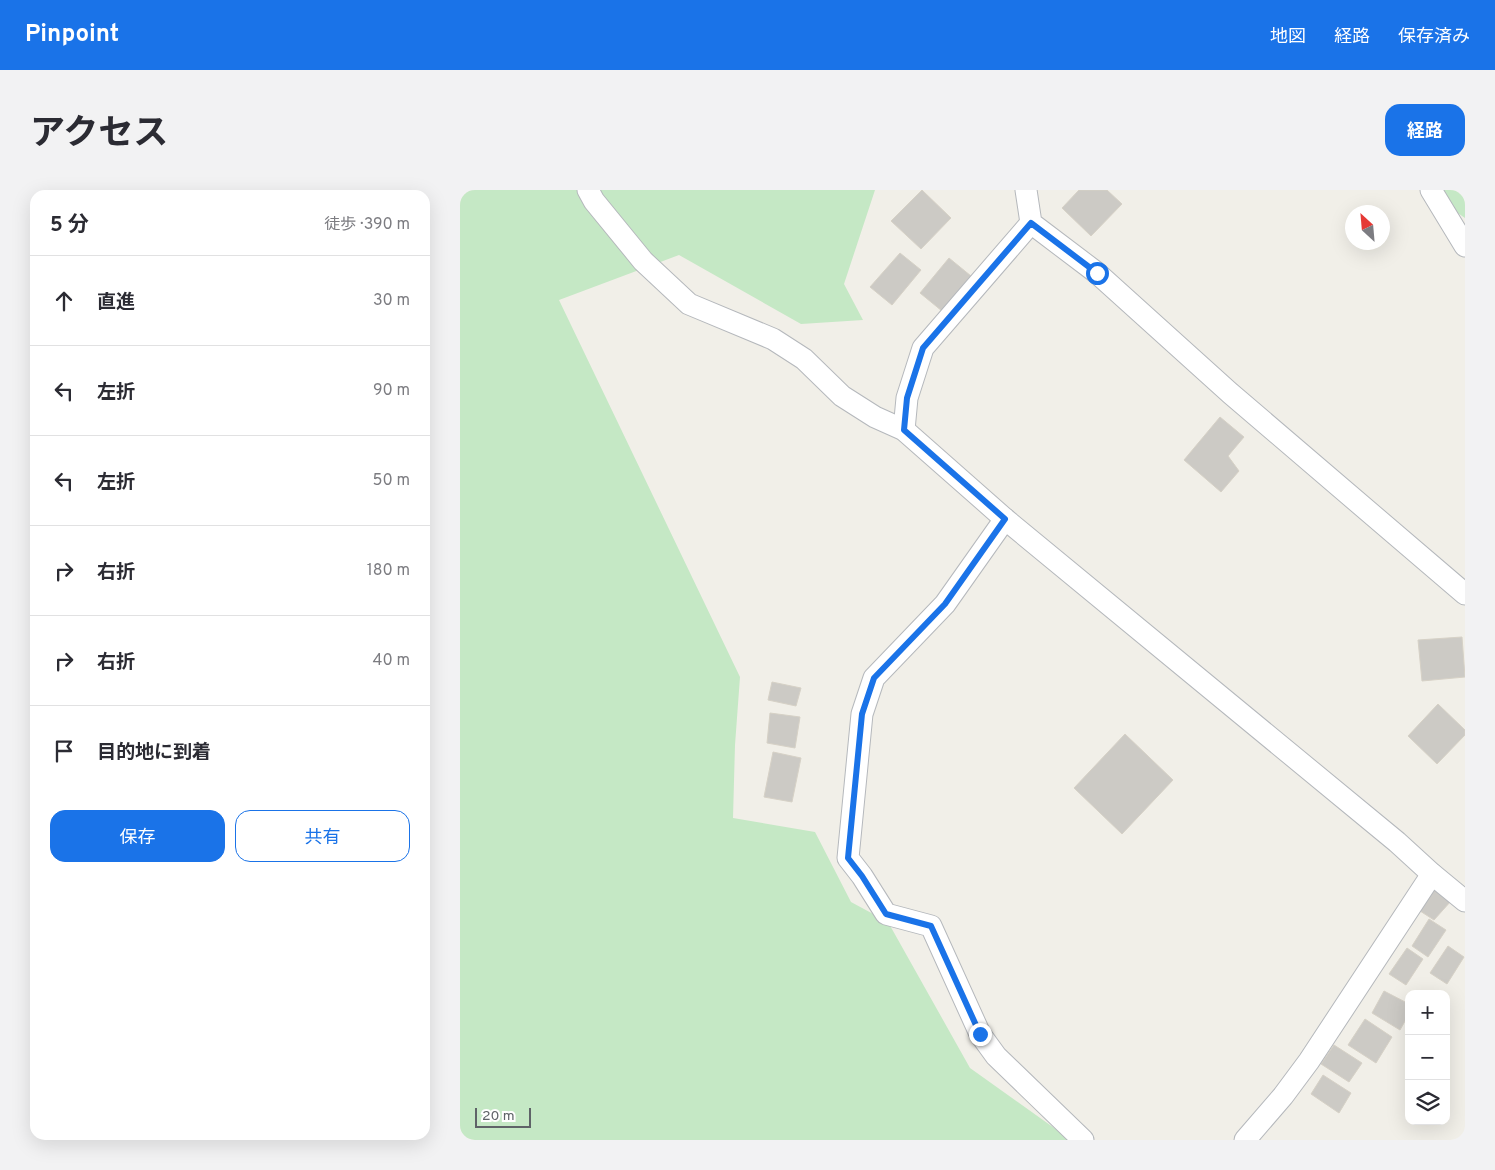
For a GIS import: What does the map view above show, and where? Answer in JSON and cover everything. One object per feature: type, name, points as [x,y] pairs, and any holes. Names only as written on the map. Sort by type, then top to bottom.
[{"type":"street","points":[[588,190],[594,201],[643,262],[689,304],[773,339],[804,359],[842,396],[875,417],[904,430],[1005,519],[1465,901]]},
{"type":"street","points":[[1026,190],[1031,223],[1097,273],[1230,393],[1465,594]]},
{"type":"street","points":[[1431,190],[1465,246]]},
{"type":"street","points":[[904,430],[907,398],[923,348],[1031,223]]},
{"type":"street","points":[[1005,519],[945,604],[874,678],[862,714],[848,858],[886,914],[931,926],[980,1034],[996,1056],[1083,1140]]},
{"type":"street","points":[[1245,1140],[1283,1096],[1309,1061],[1432,874]]},
{"type":"green space","points":[[460,190],[875,190],[844,284],[863,320],[801,324],[679,255],[559,300],[740,677],[735,745],[733,818],[815,832],[851,902],[888,922],[970,1068],[1071,1140],[460,1140]]},
{"type":"green space","points":[[1424,190],[1465,190],[1465,218]]},
{"type":"building","points":[[922,190],[951,218],[921,249],[891,221]]},
{"type":"building","points":[[1079,190],[1107,190],[1122,204],[1091,236],[1062,208]]},
{"type":"building","points":[[900,253],[921,270],[892,305],[870,287]]},
{"type":"building","points":[[949,258],[971,276],[942,311],[920,293]]},
{"type":"building","points":[[1220,417],[1244,437],[1228,456],[1239,471],[1221,492],[1184,460]]},
{"type":"building","points":[[1462,637],[1465,677],[1422,681],[1418,640]]},
{"type":"building","points":[[772,682],[801,688],[796,706],[768,700]]},
{"type":"building","points":[[1438,704],[1465,730],[1465,735],[1437,764],[1408,736]]},
{"type":"building","points":[[770,713],[800,717],[795,748],[767,743]]},
{"type":"building","points":[[1125,734],[1173,780],[1122,834],[1074,788]]},
{"type":"building","points":[[773,752],[801,758],[792,802],[764,797]]},
{"type":"building","points":[[1433,889],[1451,901],[1434,920],[1417,909]]},
{"type":"building","points":[[1429,919],[1446,930],[1428,957],[1412,946]]},
{"type":"building","points":[[1448,946],[1464,957],[1447,984],[1430,973]]},
{"type":"building","points":[[1407,948],[1423,959],[1406,985],[1389,974]]},
{"type":"building","points":[[1384,991],[1405,1002],[1405,1021],[1400,1030],[1372,1013]]},
{"type":"building","points":[[1365,1019],[1392,1037],[1376,1063],[1348,1045]]},
{"type":"building","points":[[1334,1045],[1362,1063],[1349,1082],[1321,1064]]},
{"type":"building","points":[[1323,1075],[1351,1093],[1339,1113],[1311,1094]]},
{"type":"route","points":[[980,1034],[931,926],[886,914],[848,858],[862,714],[874,678],[945,604],[1005,519],[904,430],[907,398],[923,348],[1031,223],[1097,273]]}]
